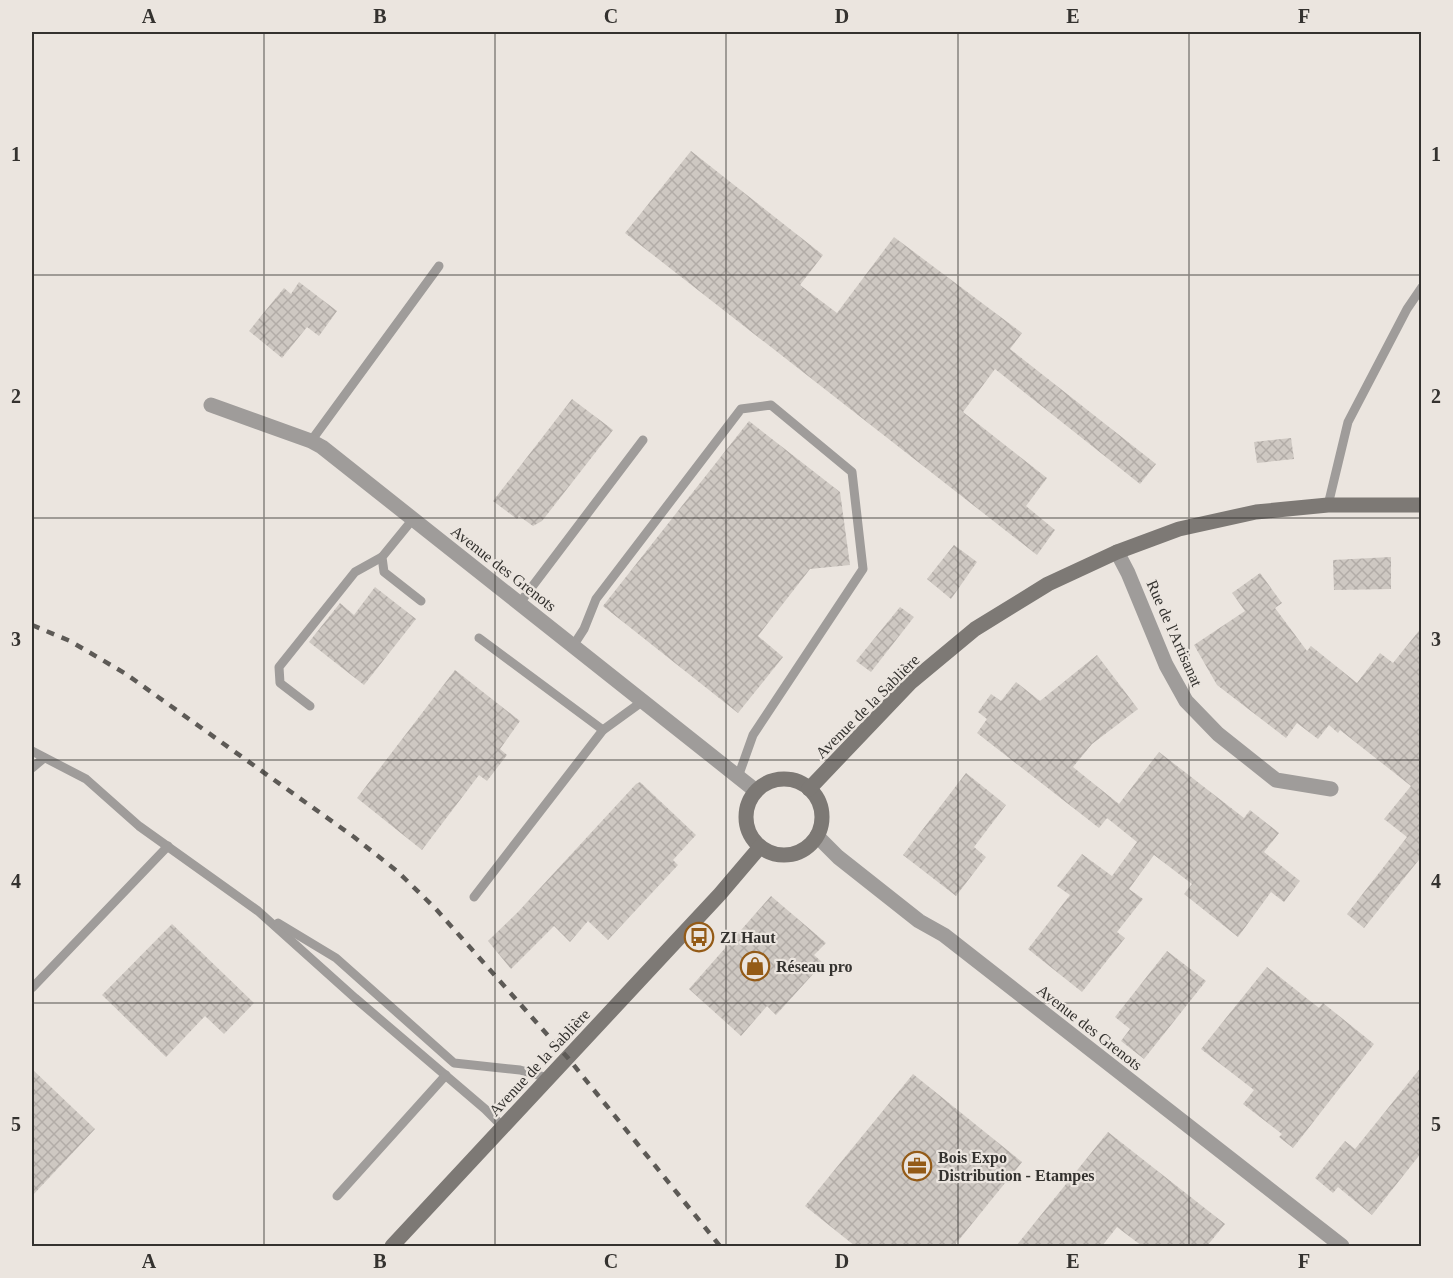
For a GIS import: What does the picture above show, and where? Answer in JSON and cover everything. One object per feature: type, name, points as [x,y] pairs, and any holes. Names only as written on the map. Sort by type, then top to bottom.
[{"type":"main road","name":"Avenue de la Sablière","points":[[809,789],[910,683],[975,629],[1048,584],[1117,552],[1179,529],[1256,512],[1328,504],[1422,505]]},
{"type":"main road","points":[[777,780],[798,782],[809,789],[821,807],[822,822],[817,836],[810,845],[801,852],[787,855],[772,853],[760,847],[751,836],[746,818],[748,805],[756,791],[777,780]]},
{"type":"main road","name":"Avenue de la Sablière","points":[[392,1246],[720,894],[760,847]]},
{"type":"street","name":"Avenue des Grenots","points":[[212,405],[322,447],[756,791]]},
{"type":"street","name":"Rue de l'Artisanat","points":[[1117,552],[1166,665],[1186,701],[1218,734],[1276,780],[1331,789]]},
{"type":"street","name":"Avenue des Grenots","points":[[817,836],[838,857],[910,914],[944,935],[1341,1246]]},
{"type":"lane","points":[[311,441],[439,266]]},
{"type":"lane","points":[[1328,504],[1348,422],[1407,309],[1422,287]]},
{"type":"lane","points":[[573,646],[584,629],[596,599],[741,409],[771,405],[852,472],[863,569],[753,735],[738,777]]},
{"type":"lane","points":[[519,604],[643,440]]},
{"type":"lane","points":[[310,706],[280,683],[279,667],[355,572],[382,557],[413,519]]},
{"type":"lane","points":[[382,557],[384,572],[421,601]]},
{"type":"lane","points":[[479,638],[603,730]]},
{"type":"lane","points":[[474,897],[603,730],[643,701]]},
{"type":"lane","points":[[32,751],[86,779],[139,826],[258,912],[503,1126]]},
{"type":"lane","points":[[32,768],[44,758]]},
{"type":"lane","points":[[32,988],[168,846]]},
{"type":"lane","points":[[258,912],[336,958],[454,1063],[520,1070],[548,1078]]},
{"type":"lane","points":[[337,1196],[446,1075]]},
{"type":"building","points":[[691,151],[823,255],[800,285],[837,313],[894,237],[1022,333],[1010,349],[1156,464],[1140,484],[995,369],[963,412],[1047,478],[1026,506],[1055,530],[1037,555],[625,233]]},
{"type":"building","points":[[299,282],[337,311],[319,336],[307,327],[282,358],[249,331],[284,288],[291,294]]},
{"type":"building","points":[[572,399],[613,430],[542,521],[533,526],[519,516],[517,519],[493,501]]},
{"type":"building","points":[[749,421],[840,492],[850,565],[810,569],[758,636],[783,657],[738,713],[603,606]]},
{"type":"building","points":[[1291,438],[1294,459],[1257,463],[1254,442]]},
{"type":"building","points":[[954,545],[977,562],[951,599],[927,579]]},
{"type":"building","points":[[1391,557],[1391,589],[1334,590],[1333,560]]},
{"type":"building","points":[[1260,573],[1282,603],[1275,608],[1307,651],[1311,646],[1357,683],[1380,653],[1393,663],[1422,627],[1422,856],[1364,928],[1347,914],[1407,837],[1384,819],[1411,786],[1340,730],[1338,733],[1329,725],[1318,739],[1297,723],[1286,738],[1217,685],[1194,645],[1245,611],[1232,593]]},
{"type":"building","points":[[375,587],[416,619],[364,685],[309,642],[340,603],[354,615]]},
{"type":"building","points":[[900,607],[914,617],[871,672],[856,661]]},
{"type":"building","points":[[1097,655],[1138,709],[1092,744],[1073,767],[1119,804],[1159,752],[1244,818],[1250,810],[1279,833],[1264,852],[1300,881],[1284,902],[1271,892],[1238,937],[1184,894],[1192,884],[1154,855],[1129,889],[1143,899],[1117,932],[1125,938],[1082,992],[1028,949],[1070,895],[1057,886],[1082,854],[1112,876],[1137,842],[1107,818],[1099,828],[977,733],[987,719],[978,712],[991,694],[1001,701],[1016,682],[1040,701]]},
{"type":"building","points":[[455,670],[520,721],[500,749],[507,755],[487,781],[479,775],[422,850],[357,798]]},
{"type":"building","points":[[966,773],[1006,805],[974,847],[986,857],[956,896],[903,855]]},
{"type":"building","points":[[640,782],[696,835],[673,860],[678,865],[608,940],[588,921],[570,942],[554,926],[511,969],[488,941]]},
{"type":"building","points":[[771,896],[826,943],[814,955],[823,963],[776,1015],[767,1006],[741,1036],[689,989]]},
{"type":"building","points":[[172,924],[254,1003],[224,1034],[205,1016],[166,1057],[102,995]]},
{"type":"building","points":[[1167,951],[1206,981],[1144,1059],[1121,1041],[1130,1029],[1115,1017]]},
{"type":"building","points":[[1267,967],[1319,1008],[1323,1003],[1374,1044],[1293,1148],[1279,1137],[1282,1134],[1243,1104],[1254,1090],[1201,1049]]},
{"type":"building","points":[[1422,1066],[1422,1152],[1372,1215],[1338,1187],[1333,1193],[1315,1178],[1345,1141],[1355,1149]]},
{"type":"building","points":[[32,1069],[95,1129],[32,1196]]},
{"type":"building","points":[[913,1074],[1022,1162],[954,1246],[855,1246],[805,1206]]},
{"type":"building","points":[[1108,1132],[1225,1224],[1207,1246],[1142,1246],[1117,1227],[1102,1246],[1016,1246]]},
{"type":"railway","points":[[32,625],[70,641],[126,674],[354,837],[398,872],[436,909],[568,1058],[720,1246]]},
{"type":"place","name":"ZI Haut","points":[[699,937]]},
{"type":"place","name":"Réseau pro","points":[[755,966]]},
{"type":"place","name":"Bois Expo Distribution - Etampes","points":[[917,1166]]}]
